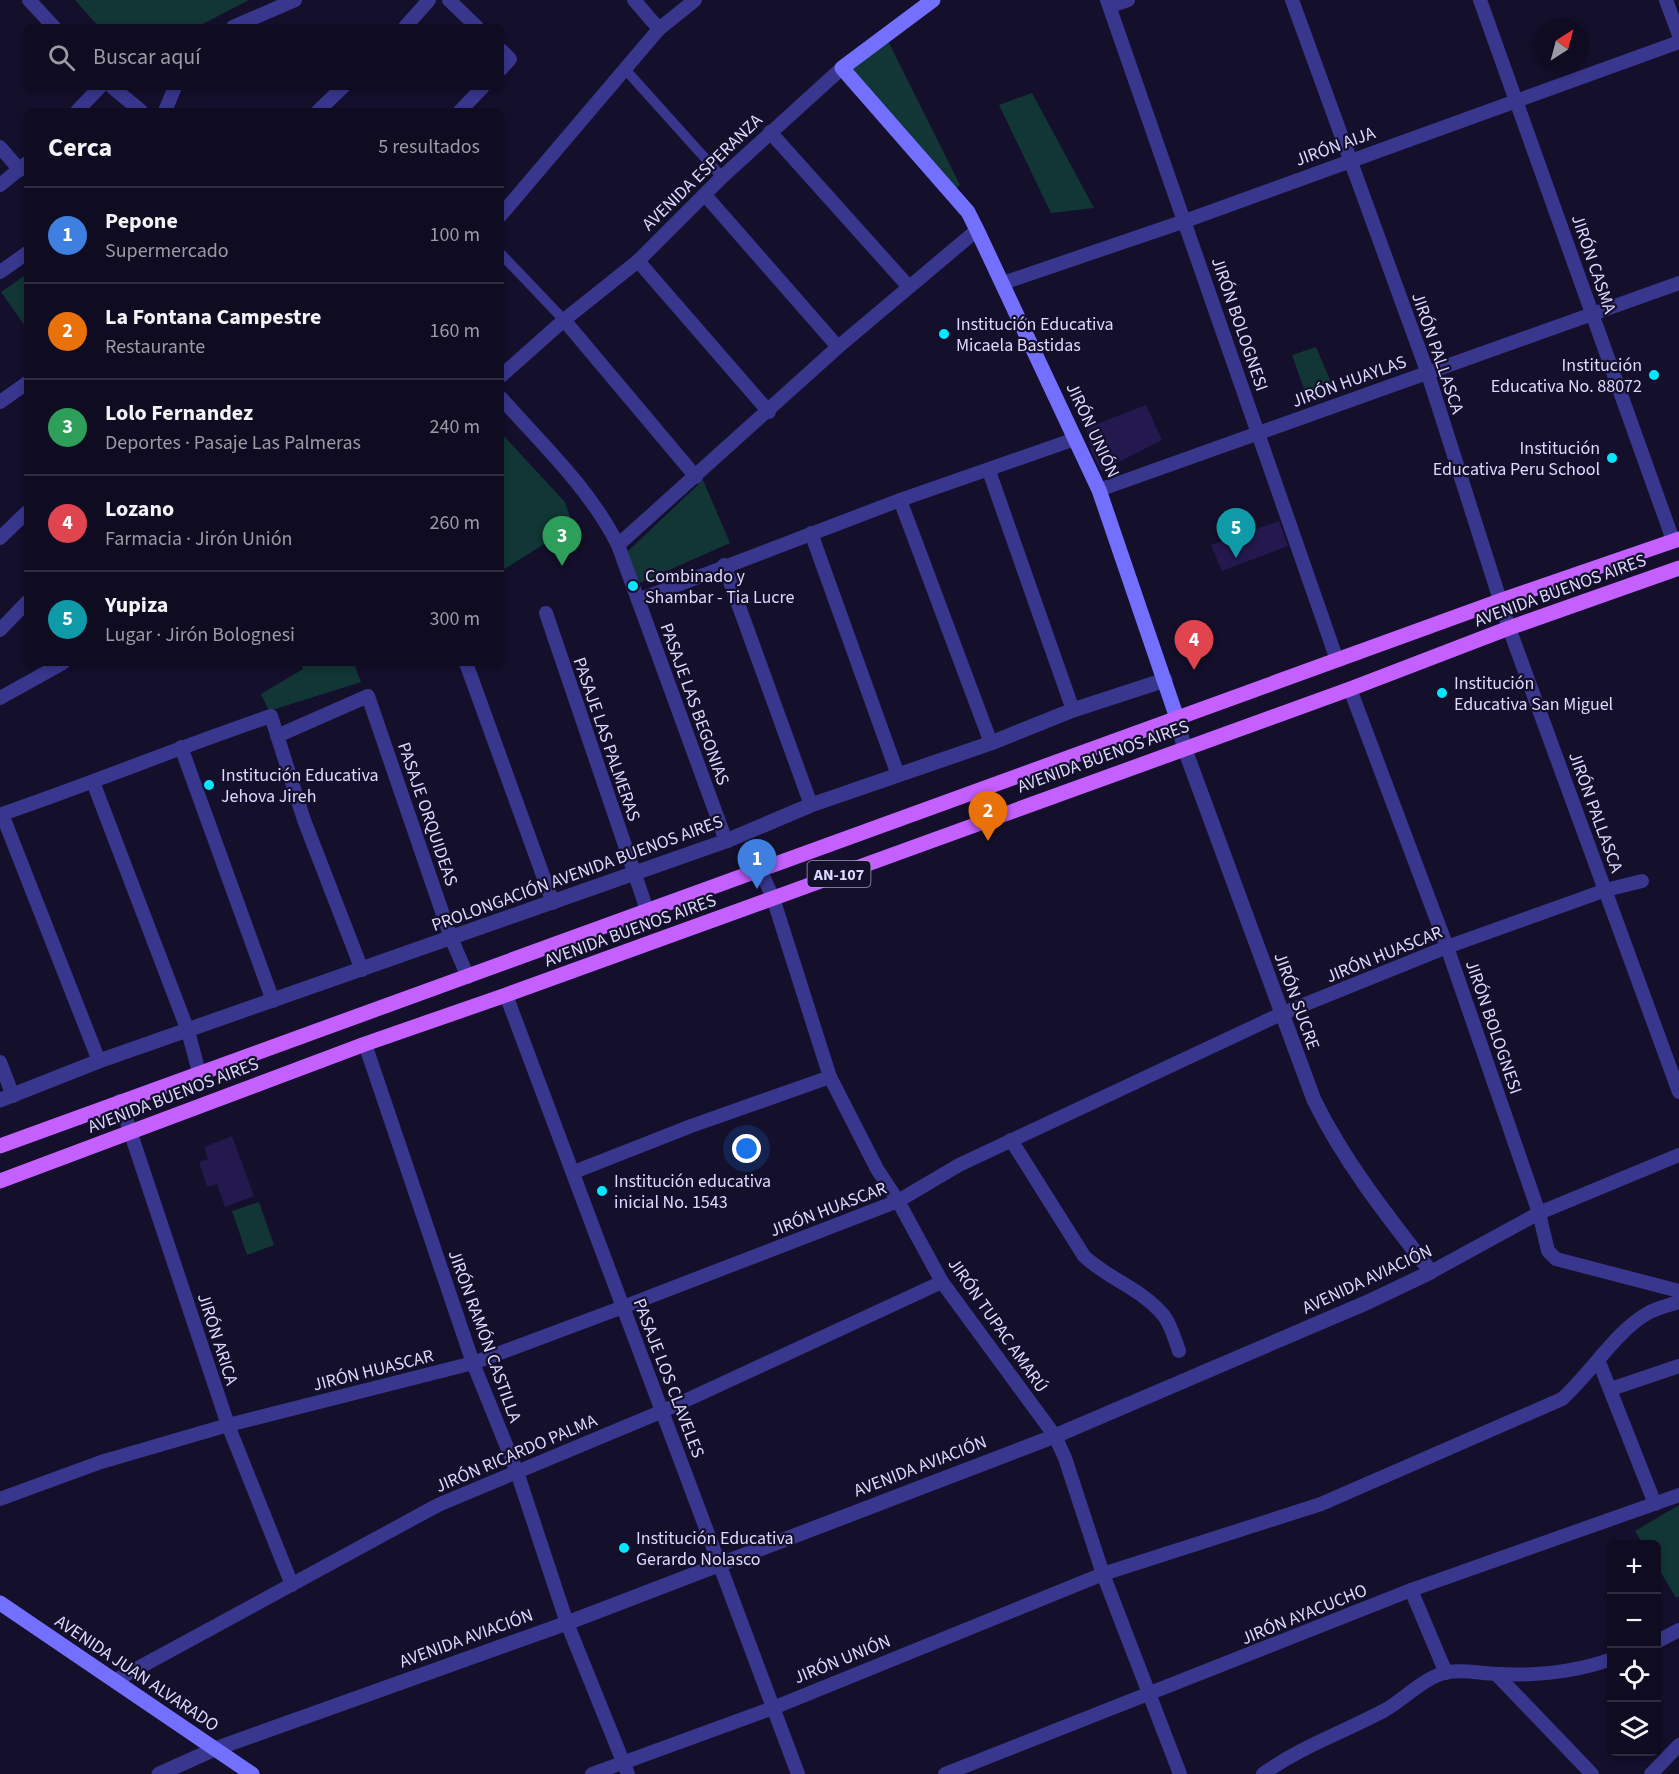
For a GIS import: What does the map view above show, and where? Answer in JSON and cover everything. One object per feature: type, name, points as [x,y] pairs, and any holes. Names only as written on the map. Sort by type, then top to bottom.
[{"type":"main road","name":"AVENIDA ESPERANZA","points":[[842,68],[933,0]]},
{"type":"main road","name":"JIRÓN UNIÓN","points":[[842,68],[968,212],[1099,490],[1152,648],[1166,680],[1177,718]]},
{"type":"main road","name":"AVENIDA BUENOS AIRES","points":[[0,1146],[1502,600],[1676,540]]},
{"type":"main road","name":"AVENIDA BUENOS AIRES","points":[[0,1181],[366,1044],[506,996],[1184,747],[1350,689],[1509,628],[1679,568]]},
{"type":"main road","name":"AVENIDA JUAN ALVARADO","points":[[0,1603],[252,1774]]},
{"type":"street","points":[[29,0],[51,24]]},
{"type":"street","points":[[240,24],[295,0]]},
{"type":"street","points":[[408,24],[429,0]]},
{"type":"street","points":[[449,0],[474,24]]},
{"type":"street","points":[[634,0],[659,29]]},
{"type":"street","points":[[504,211],[659,29],[695,0]]},
{"type":"street","points":[[1108,3],[1128,0]]},
{"type":"street","name":"JIRÓN PALLASCA","points":[[1292,0],[1427,371],[1502,600],[1509,628],[1679,1092]]},
{"type":"street","name":"JIRÓN CASMA","points":[[1480,0],[1676,540]]},
{"type":"street","points":[[1666,0],[1679,35]]},
{"type":"street","name":"JIRÓN BOLOGNESI","points":[[1108,3],[1337,660]]},
{"type":"street","name":"JIRÓN AIJA","points":[[1003,283],[1185,221],[1679,42]]},
{"type":"street","points":[[624,68],[722,177]]},
{"type":"street","name":"AVENIDA ESPERANZA","points":[[504,373],[564,320],[638,261],[722,177],[842,68]]},
{"type":"street","points":[[80,108],[97,90]]},
{"type":"street","points":[[122,90],[138,108]]},
{"type":"street","points":[[166,108],[174,90]]},
{"type":"street","points":[[321,108],[340,90]]},
{"type":"street","points":[[463,108],[480,90]]},
{"type":"street","points":[[770,132],[909,287]]},
{"type":"street","points":[[0,147],[24,167],[0,185]]},
{"type":"street","points":[[705,195],[838,347]]},
{"type":"street","points":[[618,545],[769,412],[838,347],[977,230]]},
{"type":"street","points":[[0,272],[24,255]]},
{"type":"street","points":[[504,257],[564,320],[696,477]]},
{"type":"street","points":[[638,261],[769,412]]},
{"type":"street","name":"JIRÓN HUAYLAS","points":[[1099,490],[1427,371],[1679,283]]},
{"type":"street","points":[[0,402],[24,385]]},
{"type":"street","name":"PASAJE LAS BEGONIAS","points":[[504,402],[577,481],[606,521],[618,545],[726,842]]},
{"type":"street","points":[[638,600],[724,565],[900,500],[989,471],[1075,439]]},
{"type":"street","points":[[989,471],[1073,710]]},
{"type":"street","points":[[900,500],[991,743]]},
{"type":"street","points":[[0,538],[24,515]]},
{"type":"street","points":[[811,533],[898,775]]},
{"type":"street","points":[[724,565],[811,805]]},
{"type":"street","points":[[0,630],[24,605]]},
{"type":"street","name":"PASAJE LAS PALMERAS","points":[[546,613],[646,910]]},
{"type":"street","points":[[0,698],[58,666]]},
{"type":"street","points":[[467,666],[553,903]]},
{"type":"street","name":"PROLONGACIÓN AVENIDA BUENOS AIRES","points":[[6,1098],[99,1061],[188,1032],[553,903],[633,872],[726,842],[811,805],[991,743],[1073,710],[1166,680]]},
{"type":"street","name":"JIRÓN BOLOGNESI","points":[[1350,689],[1447,947],[1539,1213],[1548,1251],[1556,1259],[1679,1291]]},
{"type":"street","name":"PASAJE ORQUIDEAS","points":[[277,736],[368,696],[451,938],[468,977]]},
{"type":"street","points":[[99,1061],[6,838],[2,814],[93,782],[181,747],[271,716],[304,820],[362,970]]},
{"type":"street","name":"JIRÓN SUCRE","points":[[1177,718],[1184,747],[1314,1100],[1334,1141],[1378,1204],[1431,1272]]},
{"type":"street","points":[[181,747],[273,1001]]},
{"type":"street","points":[[93,782],[188,1032],[199,1072]]},
{"type":"street","name":"JIRÓN TUPAC AMARÚ","points":[[760,869],[773,898],[830,1077],[877,1170],[898,1201],[942,1282],[1054,1436],[1065,1458],[1103,1574],[1180,1774]]},
{"type":"street","name":"JIRÓN HUASCAR","points":[[0,1498],[101,1462],[228,1425],[473,1363],[623,1307],[898,1201],[958,1165],[1281,1014],[1447,947],[1606,890],[1642,881]]},
{"type":"street","name":"PASAJE LOS CLAVELES","points":[[506,996],[574,1172],[798,1774]]},
{"type":"street","name":"JIRÓN RAMÓN CASTILLA","points":[[366,1044],[473,1363],[517,1472],[567,1623],[625,1768]]},
{"type":"street","points":[[0,1062],[6,1098]]},
{"type":"street","points":[[574,1172],[691,1126],[830,1077]]},
{"type":"street","name":"JIRÓN ARICA","points":[[120,1101],[228,1425],[292,1585]]},
{"type":"street","points":[[1011,1140],[1084,1256],[1095,1267],[1146,1299],[1165,1317],[1179,1351]]},
{"type":"street","name":"AVENIDA AVIACIÓN","points":[[159,1774],[215,1749],[567,1623],[1054,1436],[1357,1306],[1431,1272],[1539,1213],[1679,1155]]},
{"type":"street","name":"JIRÓN RICARDO PALMA","points":[[116,1680],[438,1505],[663,1411],[942,1282]]},
{"type":"street","name":"JIRÓN UNIÓN","points":[[592,1774],[625,1768],[1103,1574],[1332,1499],[1562,1399],[1599,1362],[1621,1334],[1648,1312],[1679,1302]]},
{"type":"street","points":[[1599,1362],[1655,1504]]},
{"type":"street","points":[[1611,1389],[1679,1366]]},
{"type":"street","name":"JIRÓN AYACUCHO","points":[[945,1774],[1150,1695],[1411,1590],[1679,1495]]},
{"type":"street","points":[[1411,1590],[1446,1673]]},
{"type":"street","points":[[1661,1639],[1679,1630]]},
{"type":"street","points":[[1263,1774],[1285,1758],[1386,1709],[1426,1682],[1446,1673],[1462,1671],[1496,1674],[1557,1673],[1607,1660]]},
{"type":"street","points":[[1496,1674],[1592,1774]]},
{"type":"street","points":[[1651,1774],[1679,1745]]},
{"type":"green space","points":[[75,0],[249,0],[203,24],[96,24]]},
{"type":"green space","points":[[887,39],[960,185],[954,190],[851,67]]},
{"type":"green space","points":[[1032,93],[1094,208],[1051,213],[999,105]]},
{"type":"green space","points":[[24,276],[24,325],[1,292]]},
{"type":"green space","points":[[1316,347],[1333,387],[1307,397],[1292,355]]},
{"type":"green space","points":[[504,436],[565,502],[573,526],[504,569]]},
{"type":"green space","points":[[703,480],[730,543],[633,586],[626,553]]},
{"type":"green space","points":[[302,666],[355,666],[361,682],[269,711],[261,694],[303,669]]},
{"type":"green space","points":[[259,1202],[274,1245],[247,1255],[232,1211]]},
{"type":"green space","points":[[1679,1505],[1679,1596],[1676,1598],[1661,1573],[1661,1540],[1641,1540],[1635,1531]]},
{"type":"building","points":[[1146,405],[1162,440],[1101,471],[1092,453],[1086,428]]},
{"type":"building","points":[[1279,521],[1288,546],[1222,571],[1211,545]]},
{"type":"building","points":[[232,1136],[254,1196],[225,1207],[217,1184],[207,1187],[199,1162],[208,1159],[204,1147]]},
{"type":"place","name":"Institución Educativa Micaela Bastidas","points":[[944,334]]},
{"type":"place","name":"Institución Educativa No. 88072","points":[[1654,375]]},
{"type":"place","name":"Institución Educativa Peru School","points":[[1612,458]]},
{"type":"place","name":"Yupiza","points":[[1236,558]]},
{"type":"place","name":"Lolo Fernandez","points":[[562,566]]},
{"type":"place","name":"Combinado y Shambar - Tia Lucre","points":[[633,586]]},
{"type":"place","name":"Lozano","points":[[1194,670]]},
{"type":"place","name":"Institución Educativa San Miguel","points":[[1442,693]]},
{"type":"place","name":"Institución Educativa Jehova Jireh","points":[[209,785]]},
{"type":"place","name":"La Fontana Campestre","points":[[988,841]]},
{"type":"place","name":"Pepone","points":[[757,889]]},
{"type":"place","name":"Institución educativa inicial No. 1543","points":[[602,1191]]},
{"type":"place","name":"Institución Educativa Gerardo Nolasco","points":[[624,1548]]}]
